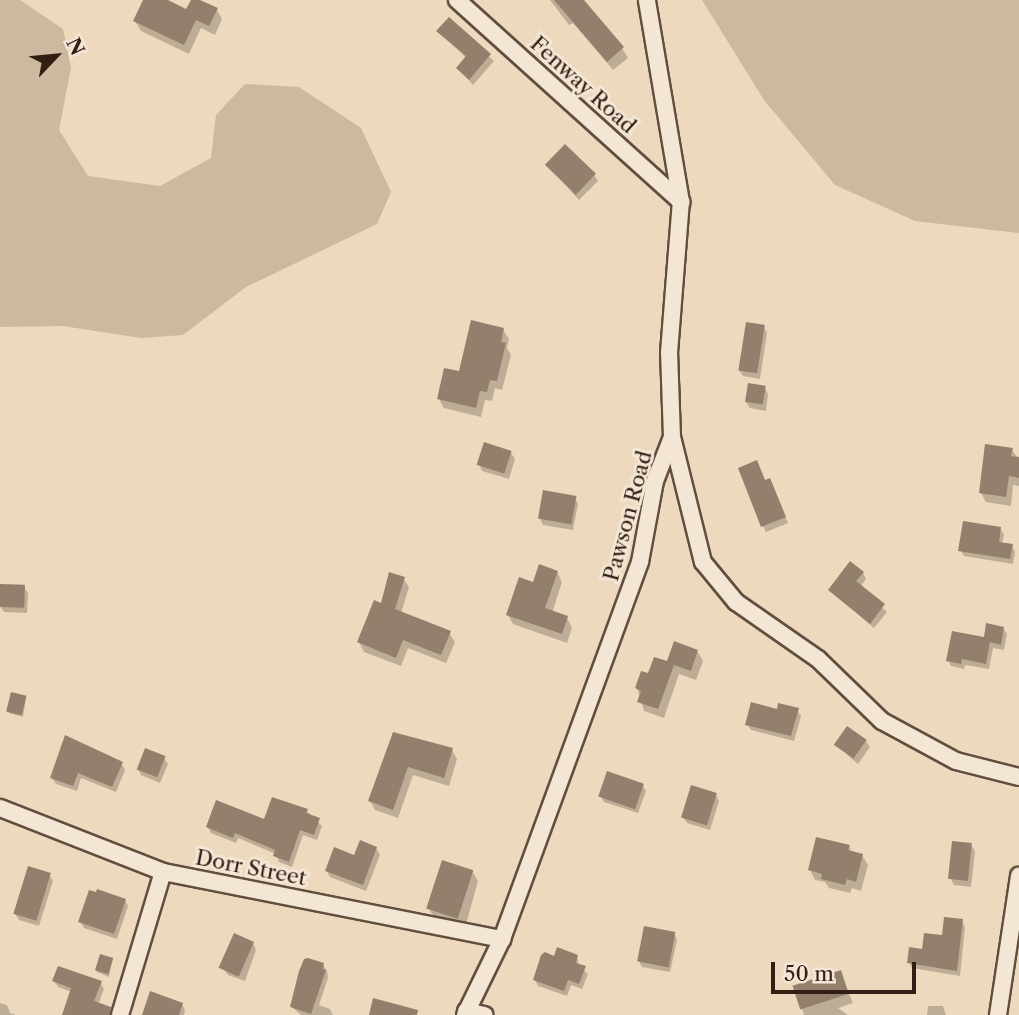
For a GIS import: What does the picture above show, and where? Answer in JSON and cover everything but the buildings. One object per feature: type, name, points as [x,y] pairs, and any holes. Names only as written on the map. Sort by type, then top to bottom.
[{"type":"street","name":"Fenway Road","points":[[457,0],[681,202]]},
{"type":"street","name":"Pawson Road","points":[[465,1013],[502,939],[640,562],[655,481],[671,437],[668,353],[681,202],[647,0]]},
{"type":"street","points":[[671,437],[703,562],[736,602],[818,659],[882,721],[956,761],[1019,777]]},
{"type":"street","name":"Dorr Street","points":[[0,808],[163,872],[502,939]]},
{"type":"street","points":[[120,1015],[163,872]]},
{"type":"street","points":[[998,1015],[1019,876]]},
{"type":"street","points":[[465,1013],[485,1015]]},
{"type":"shaded area","points":[[0,0],[20,0],[63,29],[71,68],[59,130],[88,176],[160,186],[211,158],[216,115],[245,84],[299,87],[361,128],[391,192],[377,224],[246,287],[183,335],[141,338],[63,326],[0,327]]},
{"type":"shaded area","points":[[702,0],[1019,0],[1019,233],[915,221],[835,185],[764,100]]}]
